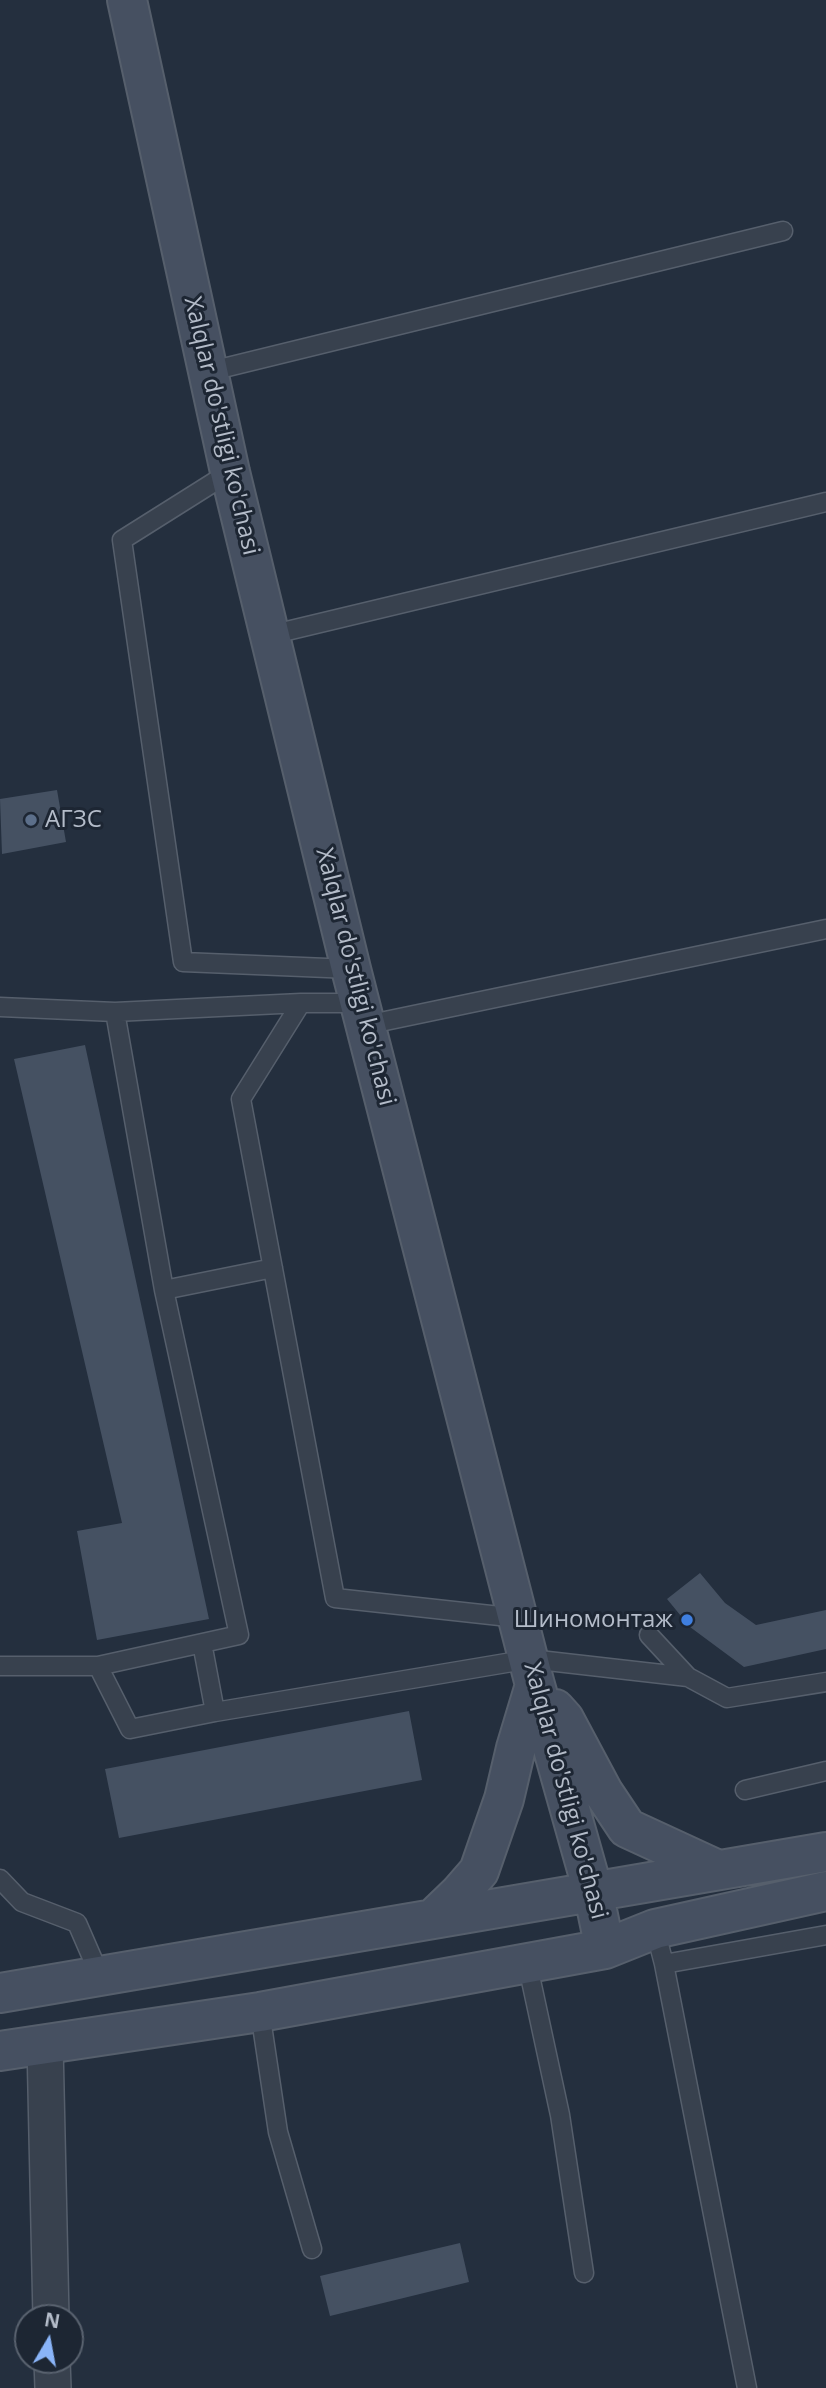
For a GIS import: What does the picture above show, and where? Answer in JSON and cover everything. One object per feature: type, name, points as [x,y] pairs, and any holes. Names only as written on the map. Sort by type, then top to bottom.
[{"type":"main road","name":"Xalqlar do'stligi ko'chasi","points":[[127,0],[230,472],[359,999],[532,1672],[593,1891],[605,1949]]},
{"type":"main road","points":[[532,1672],[564,1719],[603,1792],[627,1828],[718,1870]]},
{"type":"main road","points":[[433,1919],[480,1871],[504,1799],[532,1672]]},
{"type":"main road","points":[[0,1993],[826,1852]]},
{"type":"main road","points":[[0,2051],[260,2012],[605,1949],[659,1947],[826,1891]]},
{"type":"street","points":[[45,2044],[51,2304]]},
{"type":"lane","points":[[207,372],[783,231]]},
{"type":"lane","points":[[230,472],[122,540],[183,962],[359,999]]},
{"type":"lane","points":[[270,635],[826,502]]},
{"type":"lane","points":[[0,1007],[115,1012],[359,999],[826,929]]},
{"type":"lane","points":[[301,1003],[241,1100],[335,1598],[519,1618]]},
{"type":"lane","points":[[0,1666],[98,1666],[239,1634],[164,1290],[115,1012]]},
{"type":"lane","points":[[164,1290],[273,1268]]},
{"type":"lane","points":[[649,1634],[688,1677],[727,1698],[826,1682]]},
{"type":"lane","points":[[202,1643],[215,1712]]},
{"type":"lane","points":[[98,1666],[130,1729],[215,1712],[532,1672],[688,1677]]},
{"type":"lane","points":[[745,1790],[826,1771]]},
{"type":"lane","points":[[0,1879],[22,1902],[76,1923],[100,1976]]},
{"type":"lane","points":[[747,2388],[659,1947],[826,1936]]},
{"type":"lane","points":[[527,1962],[560,2115],[584,2273]]},
{"type":"lane","points":[[260,2012],[278,2132],[312,2249]]},
{"type":"building","name":"АГЗС","points":[[57,790],[66,842],[2,854],[0,799]]},
{"type":"building","points":[[85,1045],[209,1619],[97,1640],[77,1531],[122,1523],[14,1059]]},
{"type":"building","points":[[700,1573],[725,1603],[756,1625],[826,1610],[826,1649],[744,1667],[690,1627],[667,1599]]},
{"type":"building","points":[[409,1711],[422,1780],[119,1838],[105,1769]]},
{"type":"building","points":[[460,2243],[469,2282],[330,2316],[320,2276]]},
{"type":"place","name":"АГЗС","points":[[31,820]]},
{"type":"place","name":"Шиномонтаж","points":[[687,1620]]}]
